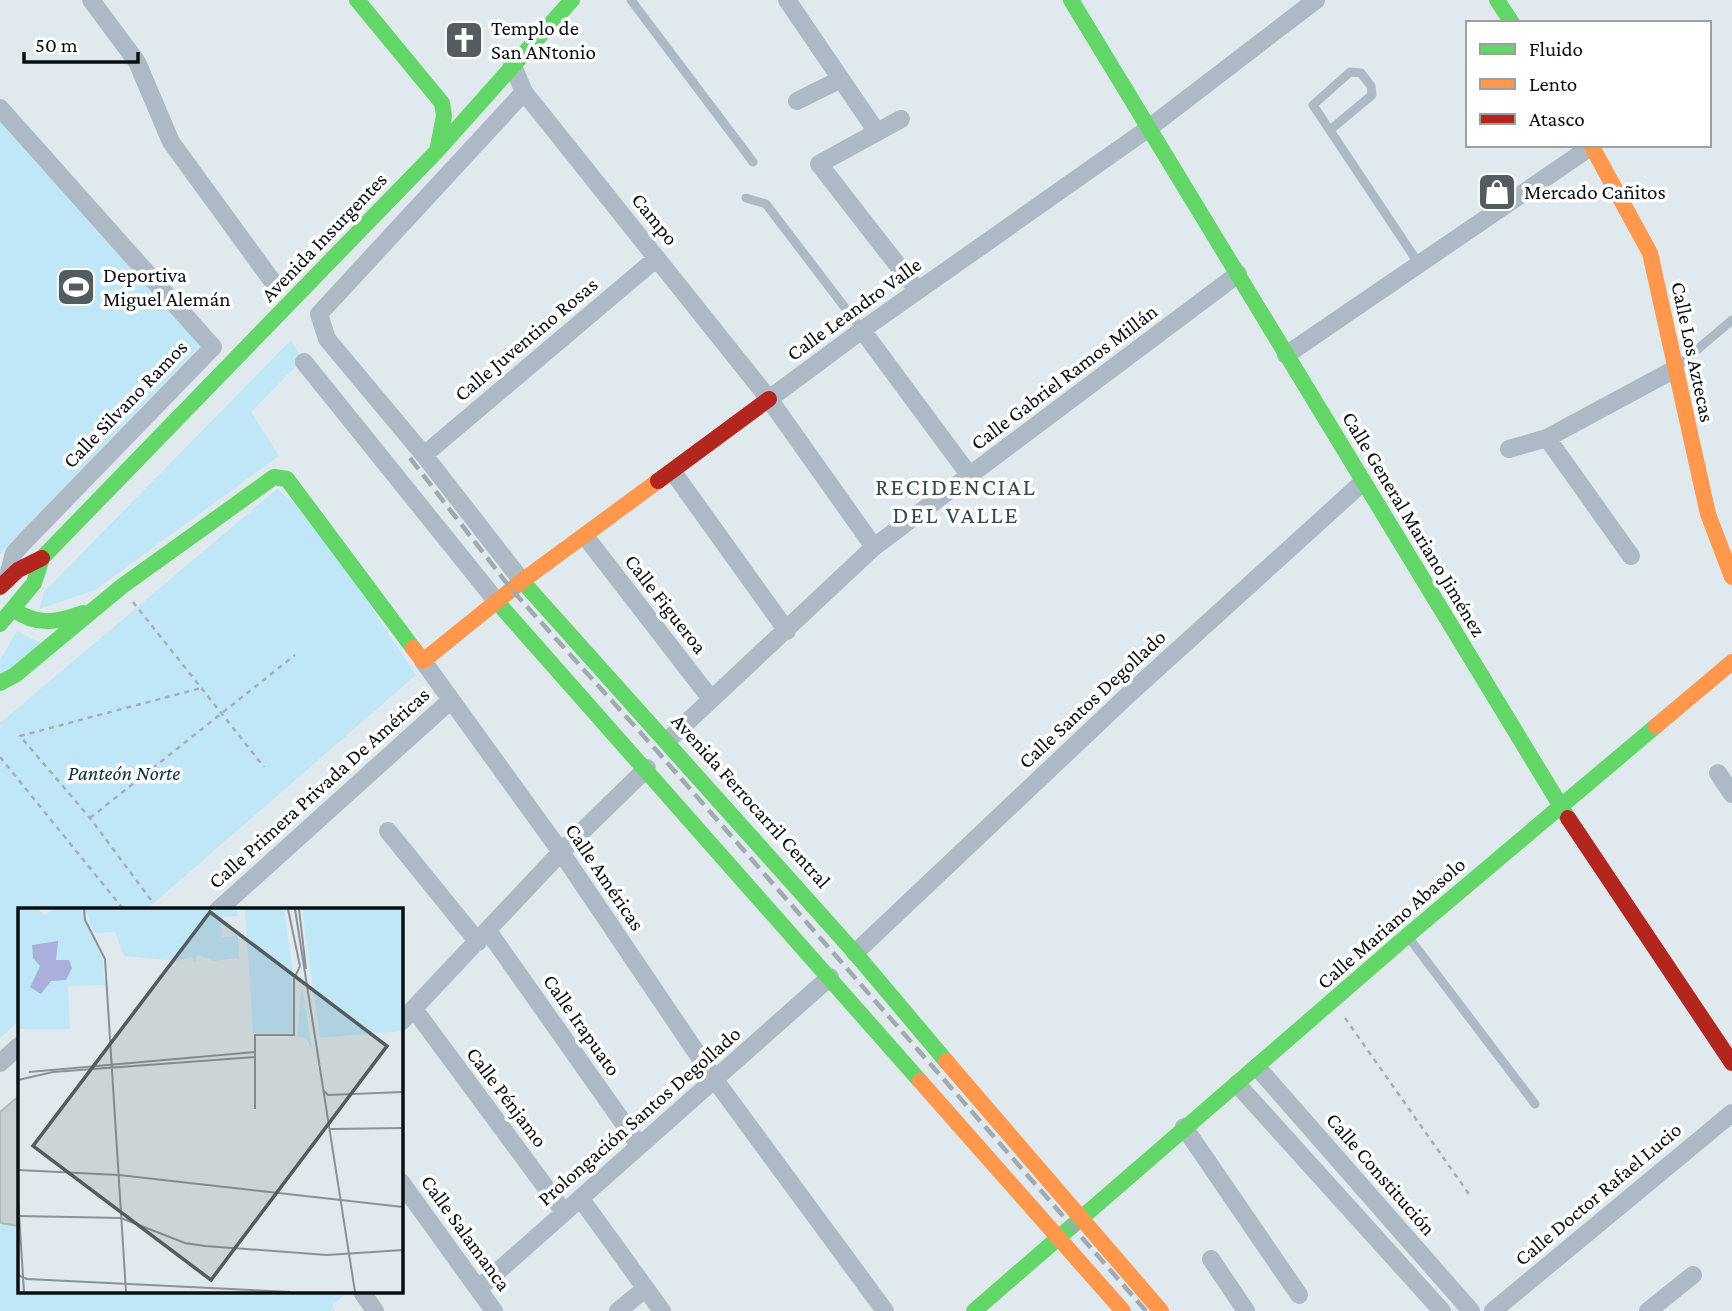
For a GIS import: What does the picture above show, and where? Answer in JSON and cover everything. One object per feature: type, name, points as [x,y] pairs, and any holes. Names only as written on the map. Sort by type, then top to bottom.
[{"type":"main road","name":"Avenida Insurgentes","points":[[42,558],[437,152],[512,64],[572,0]]},
{"type":"main road","name":"Calle General Mariano Jiménez","points":[[1071,0],[1560,805],[1732,1063]]},
{"type":"main road","points":[[1497,0],[1511,21]]},
{"type":"main road","points":[[358,1],[442,103],[444,116],[437,152]]},
{"type":"main road","points":[[442,103],[456,105],[468,100],[499,64],[512,64]]},
{"type":"main road","name":"Calle Los Aztecas","points":[[1593,147],[1650,253],[1709,514],[1732,577]]},
{"type":"main road","name":"Calle Leandro Valle","points":[[423,661],[522,581],[769,399]]},
{"type":"main road","name":"Calle Américas","points":[[121,587],[274,477],[280,476],[286,479],[423,661]]},
{"type":"main road","points":[[4,583],[42,558]]},
{"type":"main road","points":[[0,624],[34,583],[42,558]]},
{"type":"main road","name":"Avenida Ferrocarril Central","points":[[522,581],[855,953],[1081,1221],[1161,1311]]},
{"type":"main road","points":[[0,683],[15,675],[121,587]]},
{"type":"main road","points":[[498,603],[647,768],[1122,1311]]},
{"type":"main road","points":[[13,609],[21,616],[41,624],[62,621],[100,606]]},
{"type":"main road","name":"Calle Mariano Abasolo","points":[[974,1311],[1560,805],[1732,662]]},
{"type":"street","points":[[91,0],[137,62],[171,142],[274,282]]},
{"type":"street","points":[[788,0],[877,132]]},
{"type":"street","name":"Calle Leandro Valle","points":[[769,399],[917,290],[1149,128],[1316,0]]},
{"type":"street","name":"Campo","points":[[512,64],[524,92],[769,399],[874,547]]},
{"type":"street","points":[[797,101],[841,79]]},
{"type":"street","name":"Avenida Ferrocarril Central","points":[[522,581],[424,454],[327,339],[319,314],[524,92]]},
{"type":"street","name":"Calle Silvano Ramos","points":[[0,108],[212,346],[14,553],[4,583]]},
{"type":"street","points":[[901,119],[819,164],[917,290]]},
{"type":"street","points":[[1286,355],[1591,147]]},
{"type":"street","name":"Calle Juventino Rosas","points":[[424,454],[657,258]]},
{"type":"street","name":"Calle Gabriel Ramos Millán","points":[[667,741],[874,547],[1238,274]]},
{"type":"street","points":[[862,330],[970,476]]},
{"type":"street","points":[[304,362],[498,603]]},
{"type":"street","points":[[1509,449],[1547,438],[1675,369]]},
{"type":"street","points":[[1547,438],[1631,556]]},
{"type":"street","points":[[673,472],[787,631]]},
{"type":"street","name":"Calle Santos Degollado","points":[[855,953],[1127,696],[1363,482]]},
{"type":"street","name":"Calle Figueroa","points":[[585,536],[711,699]]},
{"type":"street","name":"Calle Américas","points":[[423,661],[561,852],[715,1080],[885,1311]]},
{"type":"street","name":"Calle Primera Privada De Américas","points":[[220,908],[451,700]]},
{"type":"street","points":[[407,1016],[561,852],[647,768]]},
{"type":"street","points":[[1718,773],[1732,794]]},
{"type":"street","name":"Calle Irapuato","points":[[388,831],[483,937],[639,1145]]},
{"type":"street","name":"Prolongación Santos Degollado","points":[[478,1289],[831,977]]},
{"type":"street","name":"Calle Pénjamo","points":[[407,1016],[564,1212]]},
{"type":"street","points":[[0,1063],[18,1047]]},
{"type":"street","name":"Calle Constitución","points":[[1257,1068],[1471,1311]]},
{"type":"street","points":[[1237,1084],[1442,1311]]},
{"type":"street","name":"Calle Doctor Rafael Lucio","points":[[1493,1311],[1732,1113]]},
{"type":"street","points":[[1184,1127],[1299,1295]]},
{"type":"street","name":"Calle Salamanca","points":[[402,1183],[494,1311]]},
{"type":"street","points":[[581,1199],[662,1311]]},
{"type":"street","points":[[1211,1259],[1246,1311]]},
{"type":"street","points":[[1648,1311],[1693,1275]]},
{"type":"street","points":[[618,1311],[645,1289]]},
{"type":"street","points":[[363,1294],[375,1311]]},
{"type":"lane","points":[[631,0],[753,162]]},
{"type":"lane","points":[[1330,130],[1372,95],[1371,86],[1361,73],[1350,72],[1314,105],[1330,130],[1419,264]]},
{"type":"lane","points":[[746,198],[766,204],[862,330]]},
{"type":"lane","points":[[1675,369],[1732,320]]},
{"type":"lane","points":[[1407,936],[1535,1104]]},
{"type":"path","points":[[121,587],[264,766]]},
{"type":"path","points":[[90,818],[295,654]]},
{"type":"path","points":[[151,900],[90,818],[20,736],[201,688]]},
{"type":"path","points":[[0,757],[122,908]]},
{"type":"path","points":[[1332,1001],[1471,1197]]},
{"type":"green space","name":"Deportiva Miguel Alemán","points":[[0,119],[202,344],[0,554]]},
{"type":"green space","points":[[291,340],[302,360],[251,412],[279,456],[95,590],[39,609],[44,592]]},
{"type":"green space","name":"Panteón Norte","points":[[277,489],[313,519],[416,675],[148,908],[18,908],[18,1022],[0,1038],[0,723]]},
{"type":"green space","points":[[17,631],[45,645],[0,678],[0,660]]},
{"type":"green space","points":[[18,1210],[18,1294],[345,1294],[332,1306],[335,1311],[0,1311],[0,1226]]},
{"type":"building","points":[[18,1097],[18,1226],[0,1223],[0,1112]]},
{"type":"railway","points":[[410,458],[512,590],[657,751],[1146,1311]]},
{"type":"traffic: fast","points":[[357,0],[442,103],[444,116],[437,151]]},
{"type":"traffic: fast","points":[[42,558],[437,151],[572,0]]},
{"type":"traffic: fast","points":[[1071,0],[1568,818]]},
{"type":"traffic: fast","points":[[1497,0],[1511,21]]},
{"type":"traffic: fast","points":[[0,683],[15,675],[121,587],[274,477],[287,479],[413,648]]},
{"type":"traffic: fast","points":[[0,624],[34,583],[42,558]]},
{"type":"traffic: fast","points":[[522,581],[855,953],[946,1061]]},
{"type":"traffic: fast","points":[[498,603],[920,1081]]},
{"type":"traffic: fast","points":[[13,609],[30,618],[47,621],[83,613]]},
{"type":"traffic: fast","points":[[974,1311],[1407,936],[1656,726]]},
{"type":"traffic: slow","points":[[1592,147],[1650,253],[1708,514],[1732,577]]},
{"type":"traffic: slow","points":[[413,648],[423,661],[522,581],[658,481]]},
{"type":"traffic: slow","points":[[1656,726],[1732,662]]},
{"type":"traffic: slow","points":[[946,1061],[1161,1311]]},
{"type":"traffic: slow","points":[[920,1081],[1123,1311]]},
{"type":"traffic: jam","points":[[658,481],[769,399]]},
{"type":"traffic: jam","points":[[0,587],[18,570],[42,558]]},
{"type":"traffic: jam","points":[[1568,818],[1732,1063]]},
{"type":"place","name":"Templo de San ANtonio","points":[[464,40]]},
{"type":"place","name":"Mercado Cañitos","points":[[1497,192]]},
{"type":"place","name":"Deportiva Miguel Alemán","points":[[76,287]]},
{"type":"district","name":"RECIDENCIAL DEL VALLE","points":[[956,500]]}]
